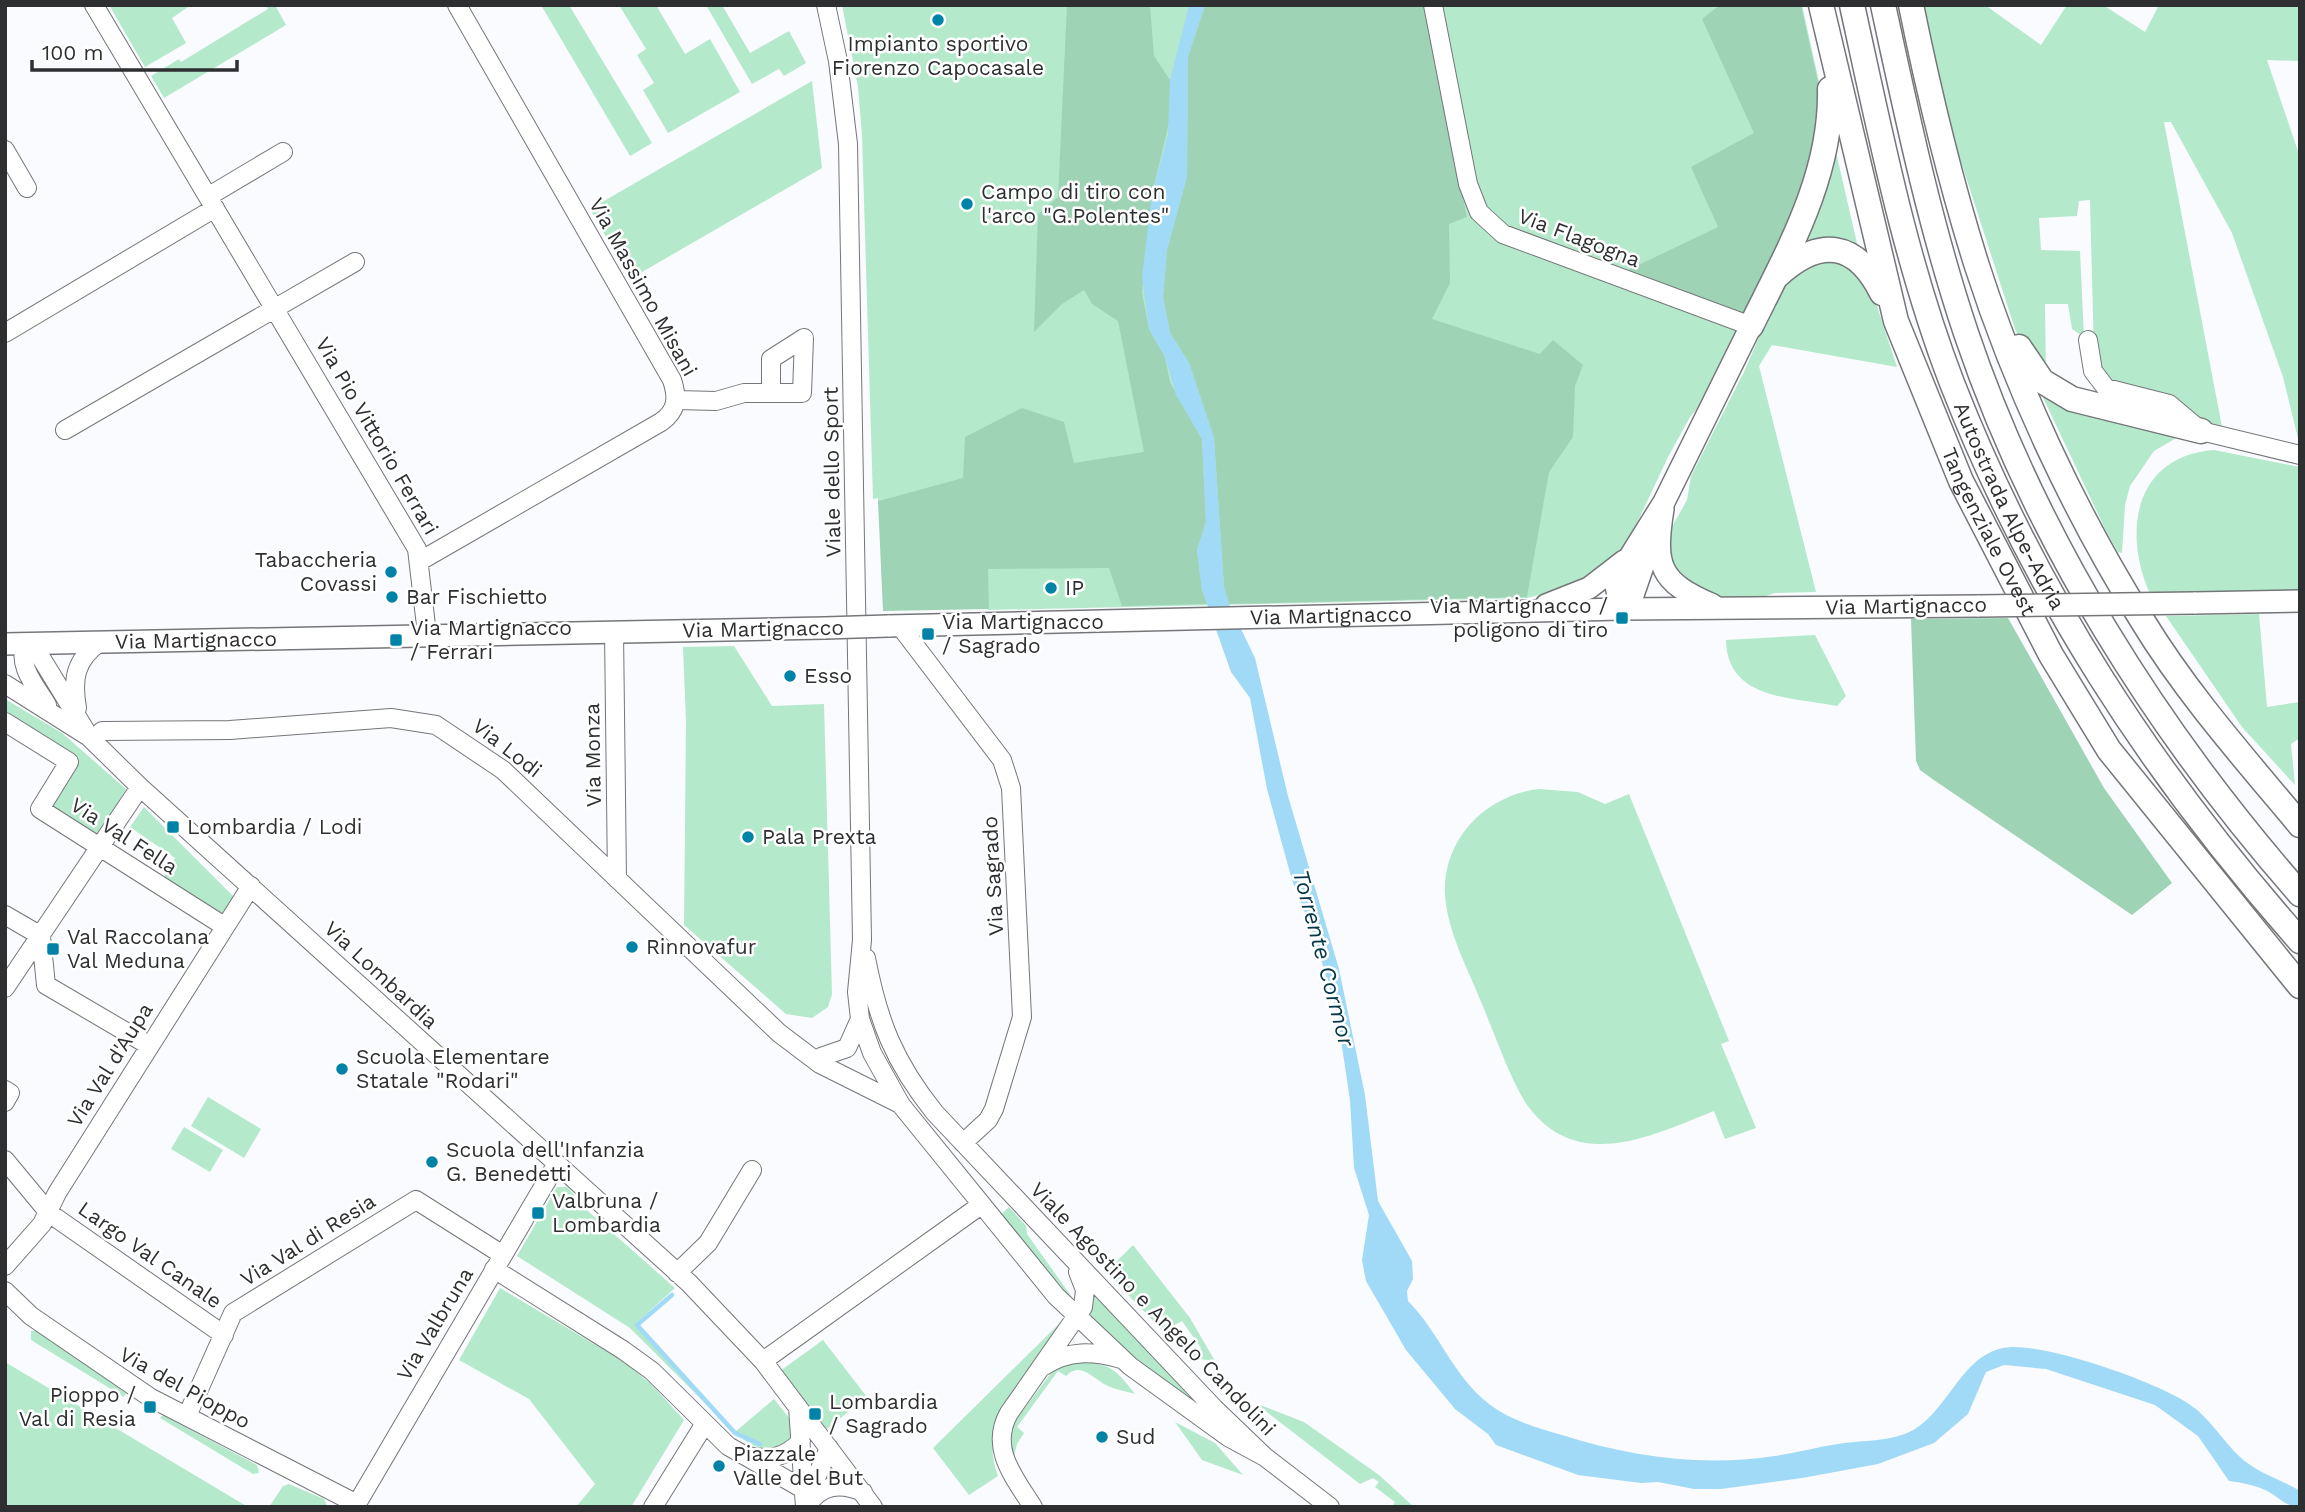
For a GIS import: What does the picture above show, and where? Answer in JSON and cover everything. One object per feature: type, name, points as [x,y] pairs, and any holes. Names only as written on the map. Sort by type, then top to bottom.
[{"type":"highway","name":"Autostrada Alpe-Adria","points":[[1852,5],[1898,209],[1929,317],[1952,382],[2011,516],[2113,701],[2185,803],[2300,941]]},
{"type":"highway","name":"Autostrada Alpe-Adria","points":[[1883,5],[1908,124],[1948,278],[1967,336],[2019,465],[2054,538],[2124,660],[2194,764],[2300,894]]},
{"type":"highway","points":[[1911,5],[1947,157],[1978,270],[2013,361],[2060,468],[2113,572],[2159,647],[2208,715],[2300,825]]},
{"type":"highway","points":[[1751,326],[1814,190],[1826,151],[1830,114],[1824,17]]},
{"type":"highway","name":"Tangenziale Ovest","points":[[1824,17],[1896,321],[1931,414],[1961,481],[2058,667],[2109,750],[2300,986]]},
{"type":"highway","points":[[1775,278],[1810,251],[1831,249],[1851,255],[1868,270],[1896,321]]},
{"type":"highway","points":[[1978,270],[2028,363],[2055,391],[2072,399],[2201,431]]},
{"type":"main road","name":"Via Martignacco","points":[[1620,609],[1616,586],[1628,557],[1664,502],[1751,326]]},
{"type":"main road","name":"Via Martignacco","points":[[1664,502],[1657,550],[1662,568],[1676,586],[1722,608]]},
{"type":"main road","name":"Via Martignacco","points":[[1620,609],[1633,596],[1664,502]]},
{"type":"main road","name":"Via Martignacco","points":[[1521,612],[1589,588],[1628,557]]},
{"type":"main road","name":"Via Martignacco","points":[[5,644],[1302,619],[1620,609],[2300,601]]},
{"type":"street","name":"Via Pio Vittorio Ferrari","points":[[94,5],[417,550],[427,634]]},
{"type":"street","name":"Via Massimo Misani","points":[[420,561],[661,422],[673,411],[677,400],[672,380],[457,5]]},
{"type":"street","name":"Viale dello Sport","points":[[826,5],[838,61],[848,144],[862,940],[857,992],[860,1018],[872,1053],[901,1105],[981,1205]]},
{"type":"street","name":"Via Flagogna","points":[[1433,5],[1468,184],[1479,212],[1492,226],[1503,234],[1751,326]]},
{"type":"street","points":[[5,150],[27,188]]},
{"type":"street","points":[[5,333],[212,202],[283,152]]},
{"type":"street","points":[[65,430],[355,262]]},
{"type":"street","points":[[2088,340],[2092,372],[2106,388],[2169,404],[2201,431],[2300,455]]},
{"type":"street","points":[[677,400],[716,401],[744,393],[771,392]]},
{"type":"street","name":"Via Sagrado","points":[[894,626],[1002,760],[1011,788],[1022,1017],[994,1109],[988,1121],[963,1143]]},
{"type":"street","name":"Via Monza","points":[[614,631],[617,879]]},
{"type":"street","name":"Via Lombardia","points":[[79,718],[73,678],[83,657],[100,642]]},
{"type":"street","name":"Via Lombardia","points":[[51,711],[24,667],[22,653],[29,643],[91,738]]},
{"type":"street","name":"Via Lombardia","points":[[5,684],[91,738],[140,787],[677,1273],[763,1361],[868,1500]]},
{"type":"street","name":"Via Lodi","points":[[91,738],[102,731],[230,730],[391,718],[436,725],[503,770],[749,1007],[836,1073],[901,1105]]},
{"type":"street","points":[[5,743],[13,727]]},
{"type":"street","name":"Via Val Fella","points":[[13,727],[69,762],[40,809],[224,926]]},
{"type":"street","points":[[5,988],[97,847],[140,787]]},
{"type":"street","name":"Via Val d'Aupa","points":[[5,1266],[49,1213],[57,1193],[250,886]]},
{"type":"street","points":[[5,915],[41,936]]},
{"type":"street","points":[[41,936],[46,985],[149,1046]]},
{"type":"street","name":"Viale dello Sport","points":[[862,940],[883,1030],[897,1060],[918,1091],[1003,1186]]},
{"type":"street","points":[[821,1057],[841,1053],[847,1048],[860,1018]]},
{"type":"street","name":"Via Lodi","points":[[802,1049],[918,1091]]},
{"type":"street","points":[[5,1090],[10,1093],[5,1102]]},
{"type":"street","name":"Largo Val Canale","points":[[5,1160],[49,1213],[224,1335]]},
{"type":"street","name":"Via Valbruna","points":[[356,1505],[556,1165]]},
{"type":"street","points":[[677,1273],[708,1243],[752,1170]]},
{"type":"street","name":"Viale Agostino e Angelo Candolini","points":[[1265,1457],[1228,1437],[1123,1360],[1039,1279],[981,1205],[1003,1186],[1067,1256],[1265,1457],[1330,1507]]},
{"type":"street","name":"Via Val di Resia","points":[[187,1416],[233,1313],[416,1200],[498,1262]]},
{"type":"street","points":[[763,1361],[981,1205]]},
{"type":"street","points":[[1032,1507],[1005,1461],[1002,1430],[1009,1413],[1084,1303],[1085,1290],[1080,1276],[1067,1256]]},
{"type":"street","points":[[498,1262],[652,1371],[704,1425],[741,1455],[806,1500]]},
{"type":"street","name":"Via del Pioppo","points":[[5,1291],[31,1316],[111,1374],[356,1505]]},
{"type":"street","points":[[1041,1367],[1054,1359],[1076,1353],[1104,1354],[1123,1360]]},
{"type":"street","points":[[798,1407],[806,1500]]},
{"type":"street","points":[[653,1507],[704,1425]]},
{"type":"street","points":[[775,1458],[792,1450],[801,1441]]},
{"type":"street","points":[[802,1465],[808,1457],[829,1448]]},
{"type":"street","points":[[806,1500],[829,1448]]},
{"type":"street","points":[[741,1455],[788,1457],[802,1465]]},
{"type":"street","points":[[806,1500],[829,1487],[848,1486],[868,1500]]},
{"type":"green space","points":[[109,5],[191,5],[172,18],[186,43],[145,67]]},
{"type":"green space","points":[[266,5],[275,5],[286,25],[164,98],[151,76],[179,59],[181,62],[268,9]]},
{"type":"green space","points":[[541,5],[569,5],[652,143],[630,156]]},
{"type":"green space","points":[[619,5],[656,5],[685,54],[710,39],[740,92],[668,133],[643,90],[654,83],[637,55],[646,49]]},
{"type":"green space","points":[[706,5],[722,5],[750,53],[789,31],[806,63],[784,76],[779,69],[752,84]]},
{"type":"green space","points":[[842,5],[1802,5],[1821,91],[1812,175],[1711,393],[1690,417],[1668,457],[1622,555],[1571,587],[1527,598],[988,610],[981,474],[878,501],[878,498],[873,499],[862,135],[858,87]]},
{"type":"green space","points":[[1067,5],[1150,5],[1154,56],[1170,80],[1170,119],[1152,194],[1142,292],[1149,329],[1165,357],[1170,382],[1202,439],[1206,522],[1197,550],[1202,590],[1208,604],[1122,606],[1109,568],[988,569],[989,609],[883,611],[878,501],[963,478],[965,437],[1022,408],[1064,422],[1074,463],[1144,452],[1118,321],[1092,304],[1084,290],[1062,304],[1034,332],[1038,214],[1058,197]]},
{"type":"green space","points":[[1205,5],[1423,5],[1467,217],[1449,224],[1450,283],[1432,319],[1540,354],[1553,340],[1583,365],[1575,386],[1573,437],[1549,472],[1527,597],[1229,604],[1224,587],[1214,438],[1189,363],[1170,333],[1163,297],[1167,250],[1187,176],[1188,56]]},
{"type":"green space","points":[[1720,5],[1801,5],[1820,91],[1811,173],[1743,318],[1624,272],[1718,227],[1691,167],[1754,133],[1702,19]]},
{"type":"green space","points":[[1918,5],[1985,5],[2041,45],[2067,5],[2103,5],[2145,32],[2159,5],[2300,5],[2300,61],[2267,60],[2300,157],[2300,447],[2283,377],[2232,233],[2171,122],[2164,122],[2222,427],[2204,423],[2103,379],[2094,355],[2090,200],[2079,201],[2077,216],[2039,218],[2041,250],[2080,251],[2084,337],[2072,329],[2068,304],[2045,304],[2046,376],[2026,351],[2015,329],[1944,109]]},
{"type":"green space","points":[[812,81],[822,168],[630,279],[590,209]]},
{"type":"green space","points":[[1836,152],[1859,252],[1798,247]]},
{"type":"green space","points":[[1824,261],[1849,264],[1873,294],[1897,367],[1772,345],[1759,366],[1816,592],[1775,593],[1750,601],[1715,597],[1670,570],[1669,532],[1687,500],[1691,476],[1744,372],[1777,296],[1796,272]]},
{"type":"green space","points":[[2040,391],[2178,437],[2154,451],[2130,486],[2125,505],[2122,553],[2118,552],[2107,533]]},
{"type":"green space","points":[[2214,450],[2300,467],[2300,593],[2150,594],[2141,570],[2137,546],[2137,522],[2142,501],[2152,482],[2167,466],[2187,455]]},
{"type":"green space","points":[[2259,614],[2267,707],[2300,702],[2300,738],[2291,744],[2295,785],[2242,727],[2166,616]]},
{"type":"green space","points":[[2008,618],[2104,788],[2172,883],[2132,915],[1931,778],[1920,770],[1916,761],[1911,619]]},
{"type":"green space","points":[[1815,635],[1846,696],[1837,706],[1765,692],[1749,685],[1737,674],[1729,660],[1726,640]]},
{"type":"green space","points":[[734,646],[772,706],[824,704],[832,994],[828,1007],[812,1018],[786,1014],[684,925],[686,722],[683,647]]},
{"type":"green space","points":[[5,699],[62,733],[126,789],[94,841],[45,808],[76,761],[5,717]]},
{"type":"green space","points":[[1539,789],[1578,792],[1605,804],[1629,794],[1729,1041],[1721,1044],[1756,1128],[1725,1139],[1714,1111],[1640,1138],[1590,1144],[1567,1138],[1545,1124],[1525,1102],[1508,1068],[1457,944],[1446,904],[1445,882],[1457,843],[1483,812],[1519,793]]},
{"type":"green space","points":[[144,807],[234,897],[220,920],[161,882],[175,858],[130,827]]},
{"type":"green space","points":[[208,1097],[261,1129],[244,1158],[191,1126]]},
{"type":"green space","points":[[184,1127],[223,1150],[210,1172],[171,1149]]},
{"type":"green space","points":[[557,1187],[567,1187],[589,1212],[675,1288],[635,1324],[735,1432],[774,1399],[790,1419],[795,1433],[790,1444],[761,1448],[743,1439],[735,1433],[630,1328],[517,1256]]},
{"type":"green space","points":[[1009,1207],[1026,1226],[1027,1234],[1079,1307],[1077,1310],[998,1217]]},
{"type":"green space","points":[[1133,1245],[1190,1318],[1215,1361],[1191,1358],[1201,1348],[1182,1321],[1163,1331],[1106,1272]]},
{"type":"green space","points":[[500,1288],[626,1363],[652,1385],[684,1420],[631,1507],[576,1507],[595,1484],[529,1399],[459,1360]]},
{"type":"green space","points":[[1094,1295],[1220,1424],[1084,1314],[1093,1304]]},
{"type":"green space","points":[[1060,1323],[1064,1327],[1023,1378],[1000,1415],[994,1434],[993,1455],[998,1476],[969,1495],[933,1448]]},
{"type":"green space","points":[[31,1331],[38,1331],[126,1393],[124,1397],[31,1340]]},
{"type":"green space","points":[[823,1340],[867,1397],[827,1429],[780,1371]]},
{"type":"green space","points":[[5,1362],[248,1507],[7,1507]]},
{"type":"green space","points":[[1077,1362],[1111,1369],[1135,1394],[1109,1387],[1082,1370],[1066,1376],[1058,1371],[1017,1427],[1024,1433],[1017,1444],[1013,1460],[1009,1441],[1012,1425],[1054,1369]]},
{"type":"green space","points":[[1255,1403],[1304,1422],[1379,1475],[1414,1507],[1392,1507],[1395,1502],[1375,1487],[1379,1482],[1373,1478],[1360,1484]]},
{"type":"green space","points":[[163,1415],[257,1465],[259,1473],[253,1474],[160,1418]]},
{"type":"green space","points":[[1175,1422],[1215,1443],[1243,1475],[1202,1460]]},
{"type":"green space","points":[[289,1484],[324,1499],[328,1507],[269,1507],[283,1486]]},
{"type":"water","name":"Torrente Cormor","points":[[1189,5],[1205,5],[1188,56],[1187,177],[1167,250],[1163,297],[1170,333],[1189,363],[1214,438],[1224,587],[1229,604],[1255,658],[1288,796],[1339,969],[1365,1095],[1378,1201],[1412,1261],[1413,1279],[1407,1291],[1408,1301],[1429,1326],[1456,1367],[1476,1393],[1489,1404],[1506,1415],[1533,1426],[1588,1443],[1641,1454],[1720,1460],[1775,1456],[1907,1433],[1928,1419],[1970,1367],[1982,1357],[1996,1350],[2013,1347],[2031,1349],[2104,1367],[2153,1385],[2189,1404],[2247,1463],[2300,1491],[2300,1507],[2287,1504],[2259,1488],[2229,1481],[2198,1436],[2155,1405],[2046,1369],[2004,1365],[1986,1372],[1968,1414],[1934,1443],[1878,1464],[1721,1489],[1694,1489],[1658,1482],[1641,1483],[1578,1475],[1496,1445],[1488,1434],[1455,1409],[1406,1350],[1366,1281],[1362,1260],[1369,1215],[1354,1168],[1350,1100],[1337,1013],[1314,936],[1292,880],[1267,789],[1250,698],[1231,672],[1202,590],[1197,550],[1206,522],[1202,439],[1176,395],[1165,357],[1149,329],[1142,277],[1152,194],[1168,134],[1170,80]]},
{"type":"waterway","points":[[672,1295],[637,1325],[735,1433],[760,1444]]},
{"type":"place","name":"Impianto sportivo Fiorenzo Capocasale","points":[[938,20]]},
{"type":"place","name":"Campo di tiro con l'arco \"G.Polentes\"","points":[[967,204]]},
{"type":"place","name":"Tabaccheria Covassi","points":[[391,572]]},
{"type":"place","name":"IP","points":[[1051,588]]},
{"type":"place","name":"Bar Fischietto","points":[[392,597]]},
{"type":"place","name":"Via Martignacco / poligono di tiro","points":[[1622,618]]},
{"type":"place","name":"Via Martignacco / Sagrado","points":[[928,634]]},
{"type":"place","name":"Via Martignacco / Ferrari","points":[[396,640]]},
{"type":"place","name":"Esso","points":[[790,676]]},
{"type":"place","name":"Lombardia / Lodi","points":[[173,827]]},
{"type":"place","name":"Pala Prexta","points":[[748,837]]},
{"type":"place","name":"Rinnovafur","points":[[632,947]]},
{"type":"place","name":"Val Raccolana Val Meduna","points":[[53,949]]},
{"type":"place","name":"Scuola Elementare Statale \"Rodari\"","points":[[342,1069]]},
{"type":"place","name":"Scuola dell'Infanzia G. Benedetti","points":[[432,1162]]},
{"type":"place","name":"Valbruna / Lombardia","points":[[538,1213]]},
{"type":"place","name":"Pioppo / Val di Resia","points":[[150,1407]]},
{"type":"place","name":"Lombardia / Sagrado","points":[[815,1414]]},
{"type":"place","name":"Sud","points":[[1102,1437]]},
{"type":"place","name":"Piazzale Valle del But","points":[[719,1466]]}]
